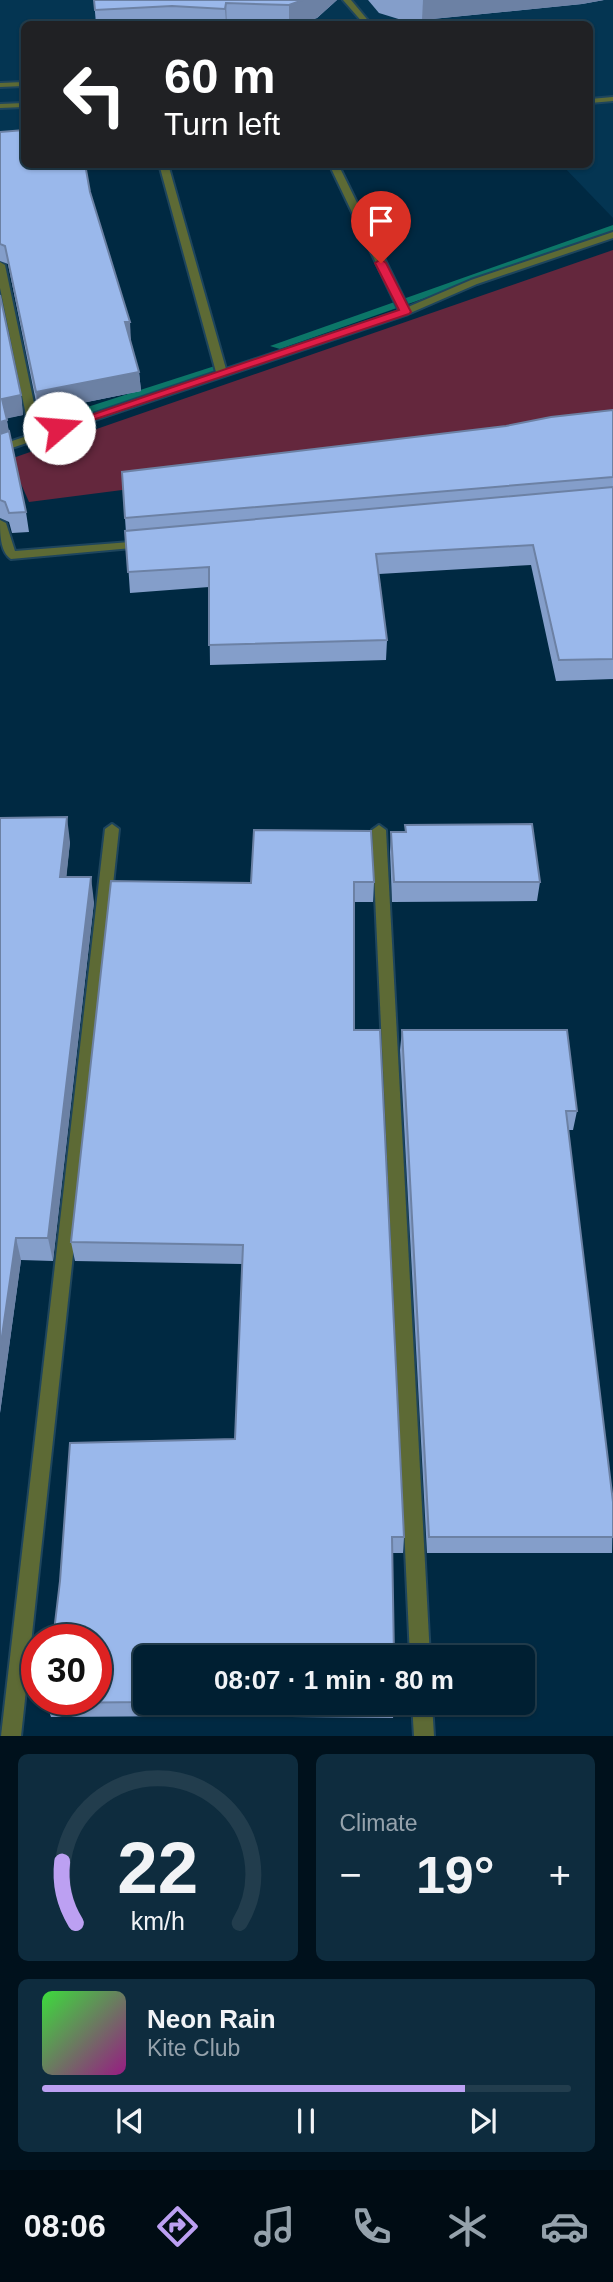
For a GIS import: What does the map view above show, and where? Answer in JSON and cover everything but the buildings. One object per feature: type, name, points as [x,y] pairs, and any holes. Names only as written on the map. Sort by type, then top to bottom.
[{"type":"street","points":[[347,0],[365,21]]},
{"type":"street","points":[[593,101],[613,99]]},
{"type":"street","points":[[164,168],[222,374]]},
{"type":"street","points":[[335,168],[405,312]]},
{"type":"street","points":[[0,449],[405,312],[474,282],[613,235]]},
{"type":"street","points":[[0,265],[35,435]]},
{"type":"street","points":[[0,523],[11,555],[162,542]]},
{"type":"street","points":[[11,1736],[112,829]]},
{"type":"street","points":[[379,830],[419,1645]]},
{"type":"street","points":[[423,1715],[424,1736]]},
{"type":"shaded area","points":[[0,0],[613,0],[613,218],[565,168],[593,168],[593,21],[21,21],[21,144],[0,146]]},
{"type":"shaded area","points":[[613,250],[613,427],[29,502],[10,459]]},
{"type":"waterway","points":[[276,346],[613,228]]},
{"type":"waterway","points":[[82,411],[221,368]]},
{"type":"route","points":[[59,428],[405,312],[381,263]]}]
